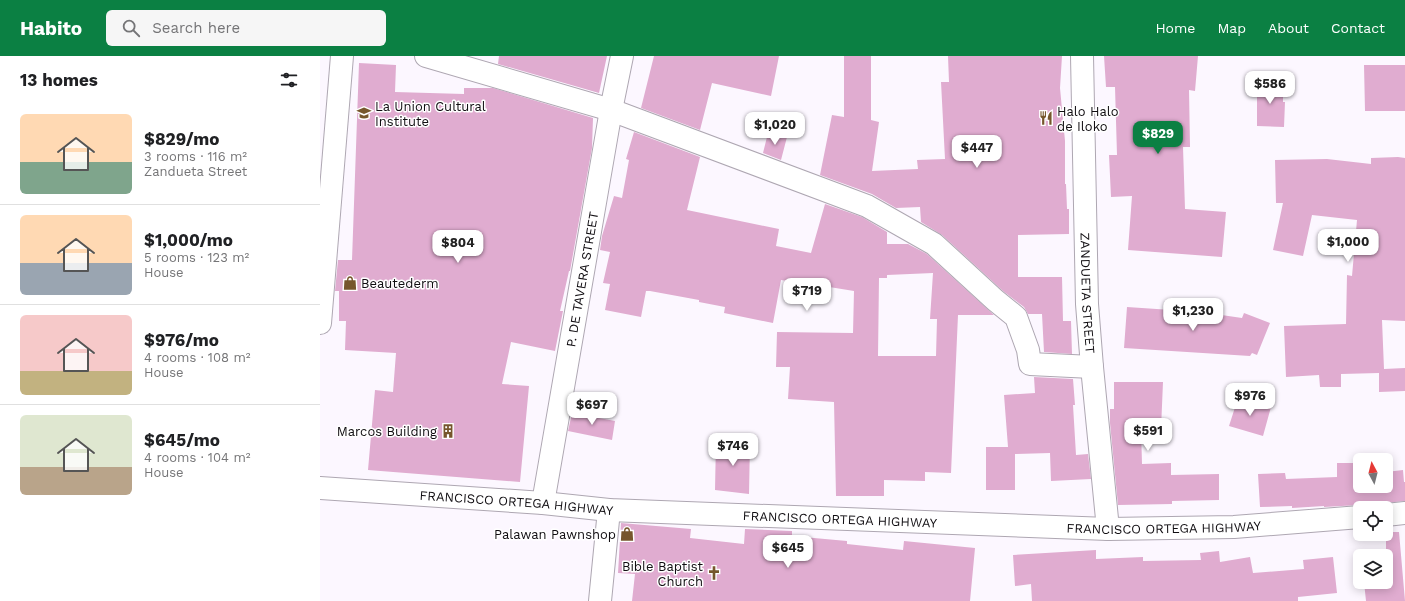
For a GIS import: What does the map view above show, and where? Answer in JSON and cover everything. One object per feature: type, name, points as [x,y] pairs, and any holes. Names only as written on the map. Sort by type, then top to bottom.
[{"type":"street","points":[[320,323],[322,278],[342,56]]},
{"type":"street","points":[[426,56],[610,110],[867,206],[934,244],[995,300],[1016,317],[1028,350],[1030,364],[1092,367]]},
{"type":"street","name":"P. DE TAVERA STREET","points":[[543,503],[610,110],[622,56]]},
{"type":"street","name":"ZANDUETA STREET","points":[[1082,56],[1087,304],[1108,529]]},
{"type":"street","name":"FRANCISCO ORTEGA HIGHWAY","points":[[320,488],[543,503],[609,510],[1108,529],[1234,527],[1353,518]]},
{"type":"street","points":[[600,601],[609,510]]},
{"type":"street","points":[[1393,514],[1405,513]]},
{"type":"building","points":[[499,56],[607,56],[599,93],[498,64]]},
{"type":"building","points":[[654,56],[779,56],[771,96],[712,83],[700,130],[641,108]]},
{"type":"building","points":[[844,56],[871,56],[871,120],[879,122],[872,171],[918,169],[917,160],[945,159],[941,82],[949,82],[948,56],[1062,56],[1060,88],[1065,141],[1065,184],[1067,209],[1069,209],[1069,234],[1018,235],[1018,277],[1062,277],[1063,321],[1071,321],[1072,354],[1044,352],[1042,314],[1028,314],[1024,307],[1003,291],[942,235],[921,222],[920,207],[896,208],[872,194],[820,175],[832,115],[844,117]]},
{"type":"building","points":[[1104,56],[1198,56],[1195,91],[1189,90],[1190,147],[1183,147],[1185,209],[1226,212],[1222,257],[1128,250],[1132,196],[1111,197],[1109,155],[1117,155],[1115,87],[1106,87]]},
{"type":"building","points":[[359,63],[396,65],[395,92],[464,94],[464,88],[493,88],[593,118],[592,148],[570,271],[560,311],[563,311],[555,351],[511,342],[502,384],[529,386],[520,482],[368,470],[375,390],[393,392],[396,353],[345,350],[346,321],[339,321],[339,291],[335,291],[338,260],[352,260]]},
{"type":"building","points":[[1364,65],[1405,65],[1405,111],[1365,111]]},
{"type":"building","points":[[1257,83],[1283,84],[1283,102],[1285,102],[1284,127],[1257,126]]},
{"type":"building","points":[[634,132],[700,157],[687,210],[779,229],[776,246],[811,253],[825,204],[862,217],[887,232],[887,244],[908,244],[927,254],[994,315],[958,315],[951,473],[925,472],[925,481],[884,480],[884,496],[836,496],[834,402],[788,399],[790,367],[776,367],[777,332],[853,333],[854,291],[781,280],[773,323],[724,313],[725,307],[699,302],[699,300],[650,291],[646,291],[641,317],[605,310],[610,284],[603,283],[610,252],[600,250],[602,236],[614,196],[622,198],[629,160],[626,159]],"holes":[[[933,273],[930,319],[937,319],[936,356],[878,356],[879,278],[887,278],[887,275]]]},
{"type":"building","points":[[768,133],[787,137],[781,160],[763,153]]},
{"type":"building","points":[[1371,158],[1405,158],[1405,321],[1382,320],[1384,369],[1405,368],[1405,391],[1379,392],[1379,373],[1341,374],[1341,387],[1320,387],[1319,375],[1286,377],[1284,326],[1346,324],[1347,275],[1352,276],[1357,220],[1312,215],[1303,256],[1273,250],[1283,203],[1276,203],[1275,160],[1327,159],[1371,164]]},
{"type":"building","points":[[1127,307],[1201,312],[1242,318],[1244,313],[1270,323],[1257,355],[1252,353],[1250,356],[1124,348]]},
{"type":"building","points":[[1034,377],[1073,379],[1076,455],[1088,454],[1091,479],[1051,481],[1050,453],[1015,454],[1015,490],[986,490],[986,447],[1008,447],[1004,395],[1035,393]]},
{"type":"building","points":[[1114,382],[1163,382],[1161,429],[1141,428],[1142,464],[1171,463],[1171,475],[1219,474],[1219,500],[1172,501],[1172,504],[1118,505],[1110,423],[1110,409],[1114,409]]},
{"type":"building","points":[[1238,398],[1271,407],[1263,436],[1229,426]]},
{"type":"building","points":[[572,413],[615,421],[612,440],[568,431]]},
{"type":"building","points":[[716,440],[750,442],[749,494],[715,490]]},
{"type":"building","points":[[1337,463],[1353,463],[1353,493],[1393,493],[1393,471],[1403,470],[1405,482],[1405,501],[1353,501],[1353,505],[1324,507],[1260,507],[1258,474],[1285,473],[1286,479],[1337,477]]},
{"type":"building","points":[[621,523],[691,529],[690,538],[744,544],[745,529],[792,531],[792,536],[847,541],[847,544],[903,550],[904,541],[975,548],[970,601],[632,601],[635,574],[618,573]]},
{"type":"building","points":[[1393,532],[1399,532],[1405,601],[1366,601],[1365,589],[1393,589],[1393,549],[1386,549],[1386,541],[1393,541]]},
{"type":"building","points":[[1096,550],[1096,559],[1143,557],[1143,561],[1201,560],[1200,553],[1219,551],[1220,562],[1250,557],[1253,573],[1304,569],[1303,560],[1333,557],[1337,593],[1298,597],[1298,601],[1032,601],[1031,584],[1015,586],[1013,555]]},
{"type":"place","name":"La Union Cultural Institute","points":[[364,113]]},
{"type":"place","name":"Halo Halo de Iloko","points":[[1046,118]]},
{"type":"place","name":"Beautederm","points":[[350,283]]},
{"type":"place","name":"Marcos Building","points":[[448,431]]},
{"type":"place","name":"Palawan Pawnshop","points":[[627,534]]},
{"type":"place","name":"Bible Baptist Church","points":[[714,573]]}]
